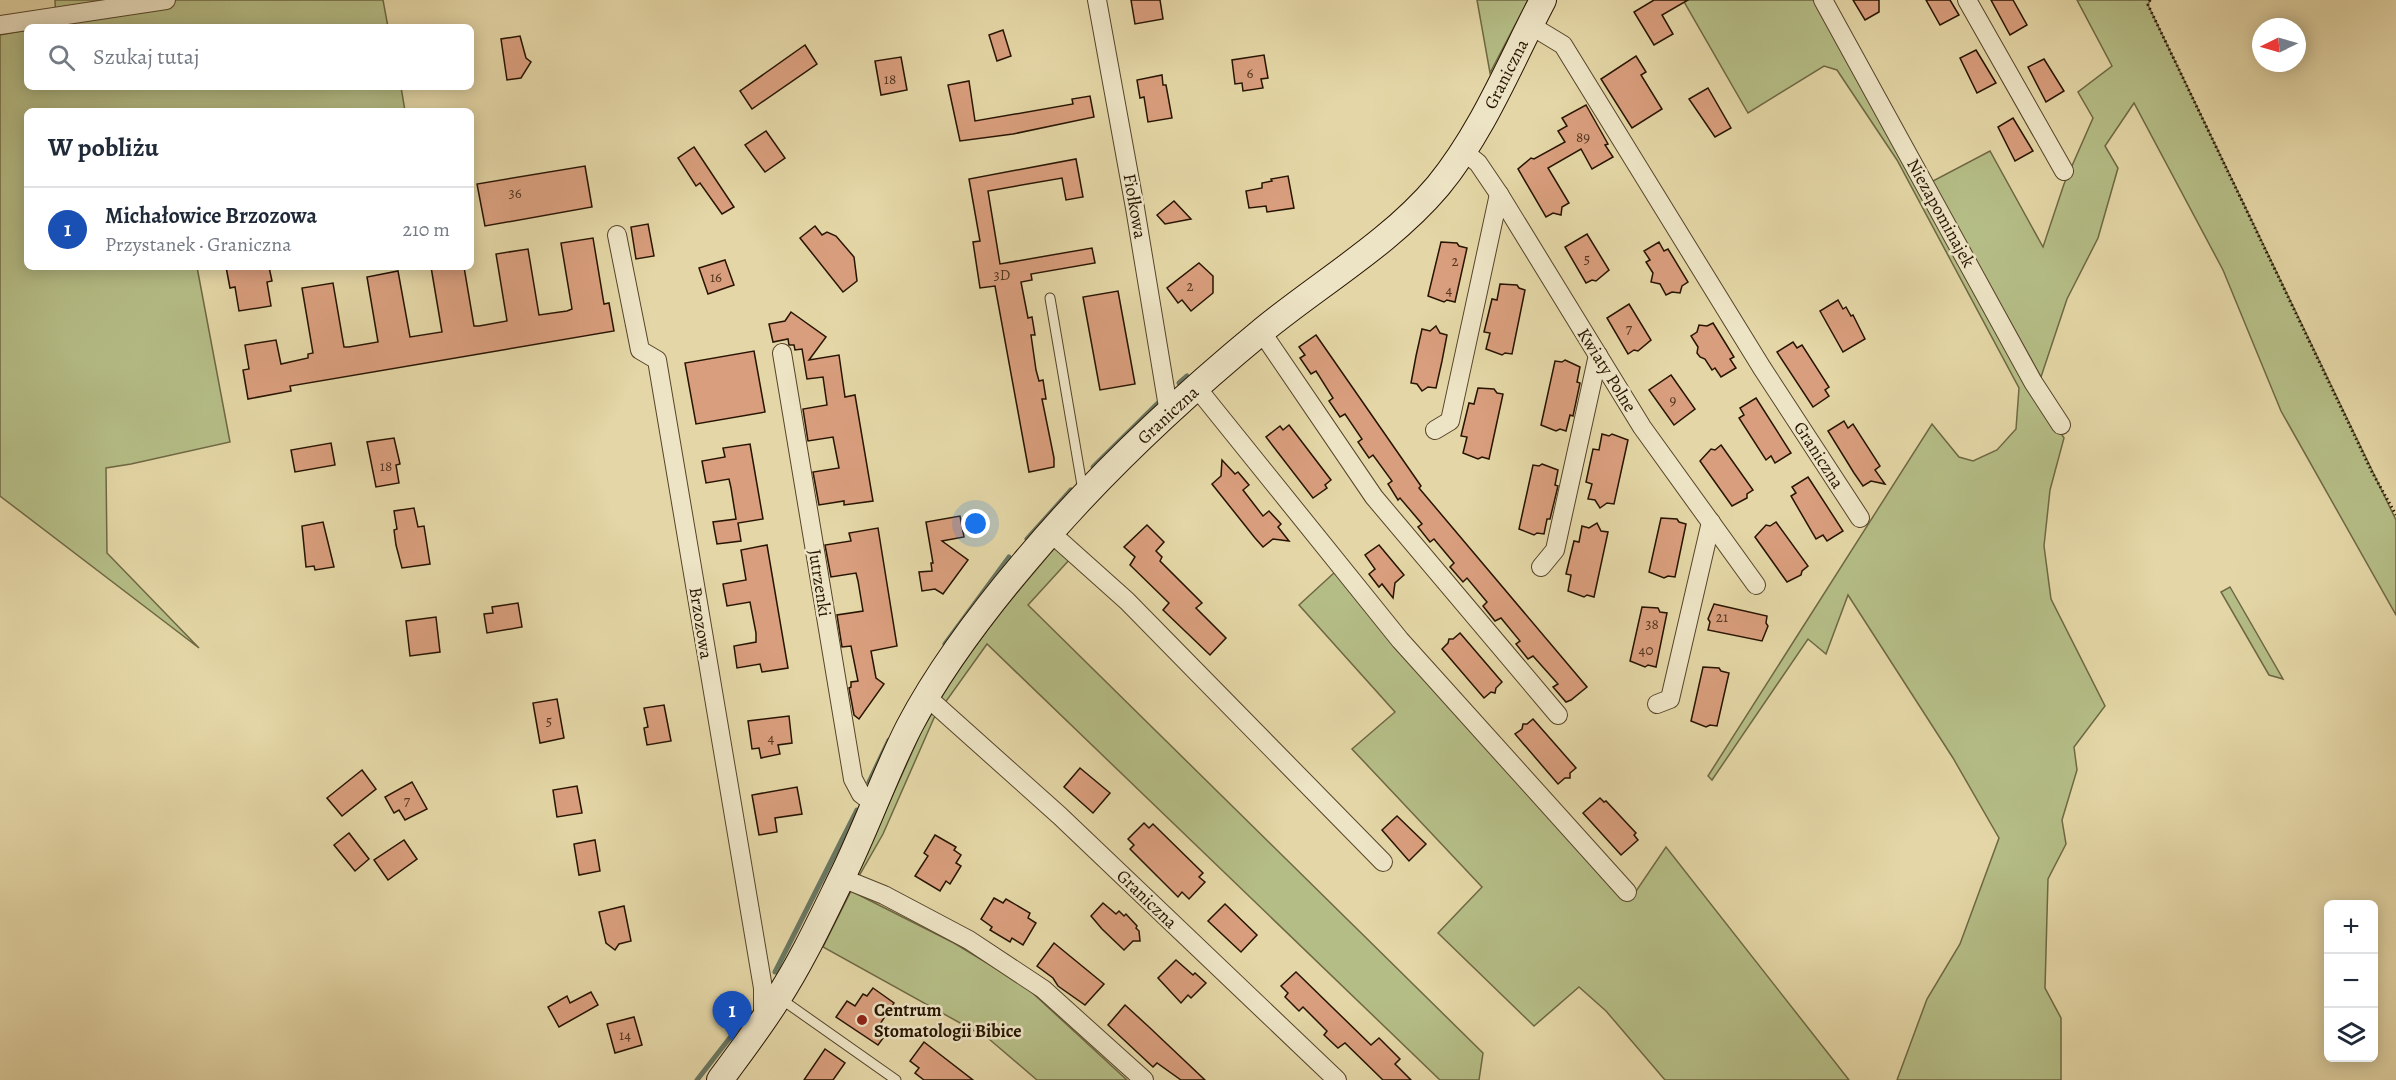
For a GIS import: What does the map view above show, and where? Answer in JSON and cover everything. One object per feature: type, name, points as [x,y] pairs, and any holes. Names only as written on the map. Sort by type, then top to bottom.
[{"type":"street","points":[[0,25],[166,0]]},
{"type":"street","name":"Fiołkowa","points":[[1097,0],[1169,413]]},
{"type":"street","points":[[1530,25],[1544,0]]},
{"type":"street","name":"Niezapominajek","points":[[1823,0],[2033,382],[2061,425]]},
{"type":"street","points":[[1967,0],[2064,171]]},
{"type":"street","name":"Graniczna","points":[[720,1080],[763,1022],[801,960],[842,878],[908,729],[956,648],[1051,533],[1169,413],[1261,331],[1395,229],[1436,188],[1463,152],[1489,109],[1530,25],[1563,45],[1762,368],[1860,518]]},
{"type":"street","name":"Kwiaty Polne","points":[[1463,152],[1478,163],[1499,194],[1642,427],[1756,585]]},
{"type":"street","points":[[1436,430],[1450,421],[1499,194]]},
{"type":"street","name":"Brzozowa","points":[[617,235],[640,350],[657,360],[763,988],[763,1022]]},
{"type":"street","points":[[1261,331],[1374,497],[1558,715]]},
{"type":"street","name":"Jutrzenki","points":[[782,353],[853,779],[861,794],[875,805]]},
{"type":"street","points":[[1541,567],[1555,550],[1598,355]]},
{"type":"street","points":[[1197,388],[1400,640],[1627,892]]},
{"type":"street","points":[[1657,704],[1670,699],[1710,522]]},
{"type":"street","points":[[1051,533],[1127,601],[1383,862]]},
{"type":"street","name":"Graniczna","points":[[927,697],[1060,816],[1337,1080]]},
{"type":"street","points":[[842,878],[884,895],[969,940],[1044,990],[1144,1080]]},
{"type":"lane","points":[[1050,298],[1084,497]]},
{"type":"lane","points":[[778,998],[896,1080]]},
{"type":"path","points":[[2150,0],[2148,5],[2372,472],[2396,515]]},
{"type":"green space","points":[[55,0],[383,0],[387,24],[56,24]]},
{"type":"green space","points":[[1477,0],[1528,0],[1490,73]]},
{"type":"green space","points":[[1683,0],[1815,0],[2027,382],[2064,438],[2050,490],[2044,546],[2051,599],[2105,706],[2074,747],[2077,770],[2062,820],[2066,844],[2048,879],[2045,988],[2061,1018],[2061,1080],[1897,1080],[1927,999],[1960,944],[1999,838],[1953,758],[1848,595],[1826,654],[1808,639],[1712,780],[1708,776],[1932,424],[1959,457],[1973,461],[1997,450],[2016,429],[2019,388],[1897,160],[1837,70],[1824,66],[1748,113]]},
{"type":"green space","points":[[2077,0],[2150,0],[2148,5],[2396,520],[2396,615],[2281,411],[2223,270],[2134,103],[2105,146],[2118,168],[2098,238],[2067,299],[2041,377],[1931,182],[1990,151],[2043,247],[2064,184],[2093,118],[2078,92],[2112,66]]},
{"type":"green space","points":[[24,31],[24,90],[402,90],[404,108],[24,108],[24,270],[198,270],[230,442],[106,468],[107,553],[199,648],[0,496],[0,35]]},
{"type":"green space","points":[[1064,537],[1070,559],[1028,605],[1483,1053],[1479,1080],[1440,1080],[987,644],[934,718],[883,834],[859,876],[858,872],[936,699],[1002,610]]},
{"type":"green space","points":[[1335,572],[1630,900],[1666,847],[1849,1080],[1665,1080],[1606,1011],[1579,987],[1534,1026],[1438,933],[1482,887],[1352,749],[1395,712],[1299,605]]},
{"type":"green space","points":[[2230,587],[2283,679],[2269,675],[2221,592]]},
{"type":"green space","points":[[851,891],[954,943],[1025,986],[1127,1080],[1037,1080],[989,1039],[823,947]]},
{"type":"building","points":[[1131,0],[1160,0],[1163,19],[1135,24]]},
{"type":"building","points":[[1654,0],[1688,0],[1662,15],[1673,34],[1654,45],[1634,12]]},
{"type":"building","points":[[1853,0],[1879,0],[1879,12],[1865,20]]},
{"type":"building","points":[[1926,0],[1950,0],[1959,15],[1940,25]]},
{"type":"building","points":[[1991,0],[2013,0],[2027,25],[2010,35]]},
{"type":"building","points":[[1003,30],[1011,56],[997,61],[989,35]]},
{"type":"building","points":[[520,36],[526,58],[531,62],[521,78],[507,80],[501,39]]},
{"type":"building","points":[[805,45],[817,64],[752,109],[740,91]]},
{"type":"building","points":[[1976,50],[1996,83],[1977,93],[1960,58]]},
{"type":"building","points":[[1264,55],[1268,78],[1261,79],[1263,88],[1243,91],[1242,83],[1235,84],[1232,60]]},
{"type":"building","points":[[1636,56],[1646,72],[1641,75],[1662,109],[1632,128],[1601,79]]},
{"type":"building","points":[[901,57],[907,90],[881,95],[875,61]]},
{"type":"building","points":[[2044,59],[2064,91],[2046,102],[2028,67]]},
{"type":"building","points":[[1162,75],[1172,118],[1148,122],[1144,97],[1140,98],[1137,80]]},
{"type":"building","points":[[969,81],[975,121],[1073,104],[1072,99],[1090,96],[1094,117],[1013,134],[960,141],[948,85]]},
{"type":"building","points":[[1708,88],[1731,128],[1715,137],[1689,99]]},
{"type":"building","points":[[1586,105],[1613,157],[1592,169],[1581,149],[1548,168],[1569,203],[1562,207],[1561,215],[1553,213],[1546,217],[1518,169],[1531,158],[1534,159],[1565,142],[1558,131],[1567,126],[1562,118]]},
{"type":"building","points":[[2013,118],[2033,151],[2015,161],[1998,127]]},
{"type":"building","points":[[766,131],[785,158],[765,172],[745,145]]},
{"type":"building","points":[[694,147],[734,207],[722,214],[700,183],[696,186],[678,158]]},
{"type":"building","points":[[1076,159],[1083,197],[1066,200],[1062,178],[988,191],[1000,264],[1092,248],[1095,263],[1031,274],[1032,280],[1021,282],[1028,318],[1032,317],[1035,335],[1031,335],[1036,370],[1039,381],[1043,380],[1046,399],[1042,399],[1054,458],[1054,467],[1029,472],[995,286],[980,288],[973,242],[980,241],[969,179]]},
{"type":"building","points":[[585,166],[592,207],[485,226],[477,184]]},
{"type":"building","points":[[1288,176],[1294,208],[1267,212],[1266,206],[1249,208],[1246,191],[1262,188],[1262,183],[1272,181],[1271,179]]},
{"type":"building","points":[[1174,201],[1191,219],[1165,224],[1157,215]]},
{"type":"building","points":[[648,224],[654,256],[636,259],[631,227]]},
{"type":"building","points":[[815,226],[822,235],[827,232],[836,236],[854,257],[857,281],[843,292],[800,238]]},
{"type":"building","points":[[1587,234],[1609,270],[1596,281],[1586,283],[1565,247]]},
{"type":"building","points":[[593,238],[604,304],[609,303],[614,331],[290,386],[291,391],[248,399],[243,370],[249,369],[245,345],[276,340],[281,364],[308,358],[308,354],[313,353],[302,288],[333,283],[344,347],[349,347],[378,342],[367,277],[398,271],[410,337],[442,332],[432,270],[465,270],[474,326],[479,326],[507,321],[496,254],[528,249],[539,315],[567,311],[572,309],[561,243]]},
{"type":"building","points":[[1441,242],[1457,243],[1467,248],[1455,302],[1447,300],[1444,302],[1428,296]]},
{"type":"building","points":[[1659,242],[1664,251],[1668,249],[1688,282],[1682,286],[1680,293],[1672,292],[1666,295],[1660,284],[1651,282],[1653,273],[1646,262],[1650,260],[1644,251]]},
{"type":"building","points":[[725,260],[734,285],[708,294],[699,268]]},
{"type":"building","points":[[1199,263],[1213,276],[1213,293],[1191,311],[1182,300],[1178,303],[1167,288]]},
{"type":"building","points":[[227,270],[270,270],[272,281],[267,282],[271,306],[239,311],[235,287],[230,288]]},
{"type":"building","points":[[1500,284],[1517,285],[1525,290],[1512,354],[1502,355],[1486,349],[1490,333],[1484,332],[1492,299],[1497,300]]},
{"type":"building","points":[[1118,291],[1135,384],[1100,390],[1083,297]]},
{"type":"building","points":[[1838,300],[1843,309],[1846,307],[1851,316],[1853,315],[1865,339],[1843,352],[1820,311]]},
{"type":"building","points":[[1629,304],[1651,340],[1638,351],[1634,350],[1628,354],[1607,318]]},
{"type":"building","points":[[791,312],[826,337],[809,360],[839,355],[845,397],[855,395],[873,501],[844,505],[844,501],[819,505],[813,472],[839,468],[833,437],[808,441],[803,409],[827,405],[823,377],[807,379],[802,349],[795,350],[794,345],[789,345],[788,339],[773,342],[769,324],[785,321]]},
{"type":"building","points":[[1713,323],[1734,357],[1730,359],[1736,368],[1721,377],[1715,368],[1712,370],[1705,359],[1697,353],[1698,347],[1691,336],[1697,332],[1699,325],[1707,326]]},
{"type":"building","points":[[1436,326],[1440,333],[1447,335],[1442,361],[1436,388],[1428,387],[1422,391],[1417,384],[1411,383],[1416,356],[1422,329],[1430,331]]},
{"type":"building","points":[[1316,335],[1421,486],[1419,488],[1587,687],[1571,700],[1566,702],[1553,687],[1558,684],[1533,656],[1528,659],[1516,644],[1520,641],[1501,618],[1495,621],[1483,606],[1487,602],[1467,578],[1463,582],[1450,567],[1454,563],[1434,539],[1430,542],[1418,527],[1422,524],[1400,498],[1398,500],[1388,484],[1392,481],[1373,455],[1369,458],[1358,442],[1362,439],[1345,414],[1340,417],[1329,401],[1333,398],[1316,371],[1311,374],[1300,358],[1305,355],[1299,347]]},
{"type":"building","points":[[1793,342],[1797,348],[1802,345],[1829,387],[1825,390],[1829,396],[1813,407],[1777,352]]},
{"type":"building","points":[[754,351],[765,412],[696,424],[685,363]]},
{"type":"building","points":[[1565,360],[1580,367],[1577,382],[1580,383],[1573,416],[1570,415],[1566,431],[1560,429],[1556,431],[1541,425],[1555,361]]},
{"type":"building","points":[[1671,375],[1695,409],[1674,425],[1649,390]]},
{"type":"building","points":[[1478,388],[1494,389],[1497,393],[1503,394],[1489,459],[1482,457],[1478,459],[1463,453],[1467,437],[1461,436],[1469,403],[1474,404]]},
{"type":"building","points":[[1756,398],[1791,453],[1775,463],[1771,456],[1766,460],[1739,418],[1744,415],[1740,408]]},
{"type":"building","points":[[1844,421],[1848,428],[1853,424],[1880,466],[1875,470],[1885,484],[1871,481],[1863,486],[1854,473],[1828,431]]},
{"type":"building","points":[[1289,425],[1331,480],[1325,485],[1327,488],[1313,498],[1266,437],[1280,426],[1283,430]]},
{"type":"building","points":[[1602,434],[1609,436],[1612,434],[1628,440],[1614,504],[1607,503],[1600,508],[1595,500],[1588,499],[1592,484],[1586,482],[1593,449],[1599,450]]},
{"type":"building","points":[[394,438],[400,464],[396,465],[399,483],[376,487],[367,442]]},
{"type":"building","points":[[331,443],[335,465],[295,472],[291,450]]},
{"type":"building","points":[[750,444],[763,519],[738,523],[741,541],[717,544],[713,522],[736,519],[731,488],[729,479],[706,483],[702,461],[725,457],[723,448]]},
{"type":"building","points":[[1721,445],[1753,490],[1747,494],[1747,498],[1732,506],[1700,461],[1711,449],[1715,450]]},
{"type":"building","points":[[1222,460],[1235,474],[1238,472],[1249,485],[1243,490],[1263,516],[1269,511],[1281,524],[1278,527],[1289,541],[1273,539],[1263,547],[1255,538],[1212,484],[1221,476]]},
{"type":"building","points":[[1542,464],[1558,470],[1555,485],[1558,486],[1544,534],[1534,535],[1519,529],[1533,465]]},
{"type":"building","points":[[1808,477],[1843,531],[1827,541],[1823,535],[1816,539],[1791,496],[1796,493],[1792,487]]},
{"type":"building","points":[[414,508],[418,527],[424,526],[430,564],[402,568],[396,545],[394,530],[397,529],[394,511]]},
{"type":"building","points":[[960,516],[964,537],[942,541],[968,560],[943,594],[935,589],[922,591],[919,572],[932,571],[931,563],[933,563],[926,522]]},
{"type":"building","points":[[1661,518],[1677,519],[1686,524],[1675,577],[1664,578],[1649,572]]},
{"type":"building","points":[[323,522],[334,567],[315,570],[314,566],[306,567],[302,526]]},
{"type":"building","points":[[1776,522],[1808,566],[1801,575],[1787,582],[1755,537],[1766,525],[1770,526]]},
{"type":"building","points":[[1597,523],[1601,531],[1608,532],[1594,597],[1587,595],[1584,597],[1568,591],[1571,575],[1566,574],[1574,541],[1579,542],[1582,526],[1589,528]]},
{"type":"building","points":[[1147,525],[1164,542],[1156,551],[1162,557],[1160,561],[1202,603],[1196,608],[1226,638],[1210,655],[1163,610],[1169,603],[1130,565],[1135,557],[1124,547]]},
{"type":"building","points":[[878,528],[897,646],[871,651],[876,678],[884,684],[859,719],[854,715],[849,688],[851,682],[858,681],[851,646],[842,647],[837,615],[863,611],[858,581],[856,573],[831,577],[825,545],[851,541],[849,533]]},
{"type":"building","points":[[767,545],[788,668],[762,672],[760,664],[737,668],[734,646],[756,642],[756,633],[750,602],[727,606],[723,584],[746,580],[741,550]]},
{"type":"building","points":[[1379,545],[1404,575],[1395,583],[1393,598],[1382,584],[1379,587],[1369,574],[1375,569],[1365,555]]},
{"type":"building","points":[[518,603],[522,627],[487,633],[484,614],[493,613],[492,607]]},
{"type":"building","points":[[1714,604],[1767,616],[1768,626],[1762,641],[1708,630],[1710,622],[1708,619]]},
{"type":"building","points":[[1642,607],[1658,608],[1660,612],[1667,613],[1656,667],[1648,665],[1645,667],[1630,661]]},
{"type":"building","points":[[436,617],[440,652],[410,656],[406,621]]},
{"type":"building","points":[[1460,633],[1502,682],[1496,688],[1495,693],[1491,692],[1484,698],[1442,649],[1449,639],[1453,639]]},
{"type":"building","points":[[1703,667],[1719,668],[1729,673],[1717,726],[1706,727],[1691,721]]},
{"type":"building","points":[[557,699],[564,738],[540,743],[533,703]]},
{"type":"building","points":[[664,705],[671,741],[647,745],[644,728],[648,727],[644,708]]},
{"type":"building","points":[[789,716],[792,743],[778,745],[780,754],[761,758],[759,748],[752,749],[748,721]]},
{"type":"building","points":[[1533,719],[1576,768],[1570,773],[1570,778],[1565,778],[1558,784],[1515,734],[1522,729],[1523,724]]},
{"type":"building","points":[[1080,768],[1110,793],[1093,813],[1064,787]]},
{"type":"building","points":[[362,770],[376,789],[342,816],[327,798]]},
{"type":"building","points":[[412,782],[427,809],[405,820],[399,810],[394,813],[385,797]]},
{"type":"building","points":[[577,786],[582,813],[557,817],[553,790]]},
{"type":"building","points":[[797,787],[802,814],[775,818],[777,832],[759,835],[752,795]]},
{"type":"building","points":[[1600,798],[1606,801],[1636,833],[1634,835],[1638,840],[1621,855],[1583,813]]},
{"type":"building","points":[[1397,816],[1426,844],[1409,861],[1382,830]]},
{"type":"building","points":[[1144,823],[1149,828],[1153,824],[1203,873],[1199,877],[1205,882],[1189,899],[1182,892],[1178,897],[1130,849],[1134,845],[1128,839]]},
{"type":"building","points":[[349,833],[369,859],[355,871],[334,845]]},
{"type":"building","points":[[935,835],[956,847],[954,850],[961,855],[956,863],[961,866],[950,884],[946,881],[940,891],[915,876],[928,856],[924,853]]},
{"type":"building","points":[[404,840],[417,859],[388,880],[374,860]]},
{"type":"building","points":[[595,840],[600,871],[579,875],[574,844]]},
{"type":"building","points":[[994,898],[1003,903],[1006,899],[1030,913],[1028,918],[1036,923],[1023,945],[1012,938],[1010,942],[990,930],[992,927],[981,919]]},
{"type":"building","points":[[1103,903],[1116,914],[1119,911],[1124,916],[1126,914],[1137,926],[1140,941],[1133,941],[1124,950],[1102,929],[1091,916]]},
{"type":"building","points":[[1225,904],[1257,935],[1241,952],[1208,921]]},
{"type":"building","points":[[624,906],[631,941],[619,944],[615,950],[606,943],[599,912]]},
{"type":"building","points":[[1054,943],[1104,984],[1085,1005],[1058,986],[1053,978],[1037,966]]},
{"type":"building","points":[[1176,960],[1206,983],[1191,998],[1188,995],[1181,1003],[1158,978]]},
{"type":"building","points":[[1296,972],[1371,1045],[1379,1038],[1400,1059],[1395,1064],[1411,1080],[1383,1080],[1345,1043],[1338,1048],[1324,1035],[1327,1031],[1303,1007],[1299,1011],[1285,997],[1288,993],[1281,986]]},
{"type":"building","name":"Centrum Stomatologii Bibice","points":[[873,988],[894,1003],[880,1024],[889,1030],[878,1045],[836,1017],[847,1001],[855,1006],[863,994],[867,996]]},
{"type":"building","points":[[591,992],[598,1005],[559,1027],[548,1007],[567,996],[570,1003]]},
{"type":"building","points":[[1125,1005],[1205,1080],[1181,1080],[1157,1063],[1153,1067],[1108,1025]]},
{"type":"building","points":[[634,1017],[642,1045],[615,1053],[607,1024]]},
{"type":"building","points":[[924,1042],[973,1080],[924,1080],[915,1073],[919,1068],[910,1061]]},
{"type":"building","points":[[825,1049],[845,1063],[833,1080],[804,1080]]},
{"type":"waterway","points":[[1179,383],[1187,376]]},
{"type":"waterway","points":[[1093,467],[1158,403]]},
{"type":"waterway","points":[[1027,539],[1071,490]]},
{"type":"waterway","points":[[945,644],[1009,557]]},
{"type":"waterway","points":[[869,782],[889,740]]},
{"type":"waterway","points":[[775,972],[857,810]]},
{"type":"waterway","points":[[697,1080],[750,1012]]},
{"type":"place","name":"Centrum Stomatologii Bibice","points":[[862,1020]]},
{"type":"place","name":"Michałowice Brzozowa","points":[[732,1041]]}]
